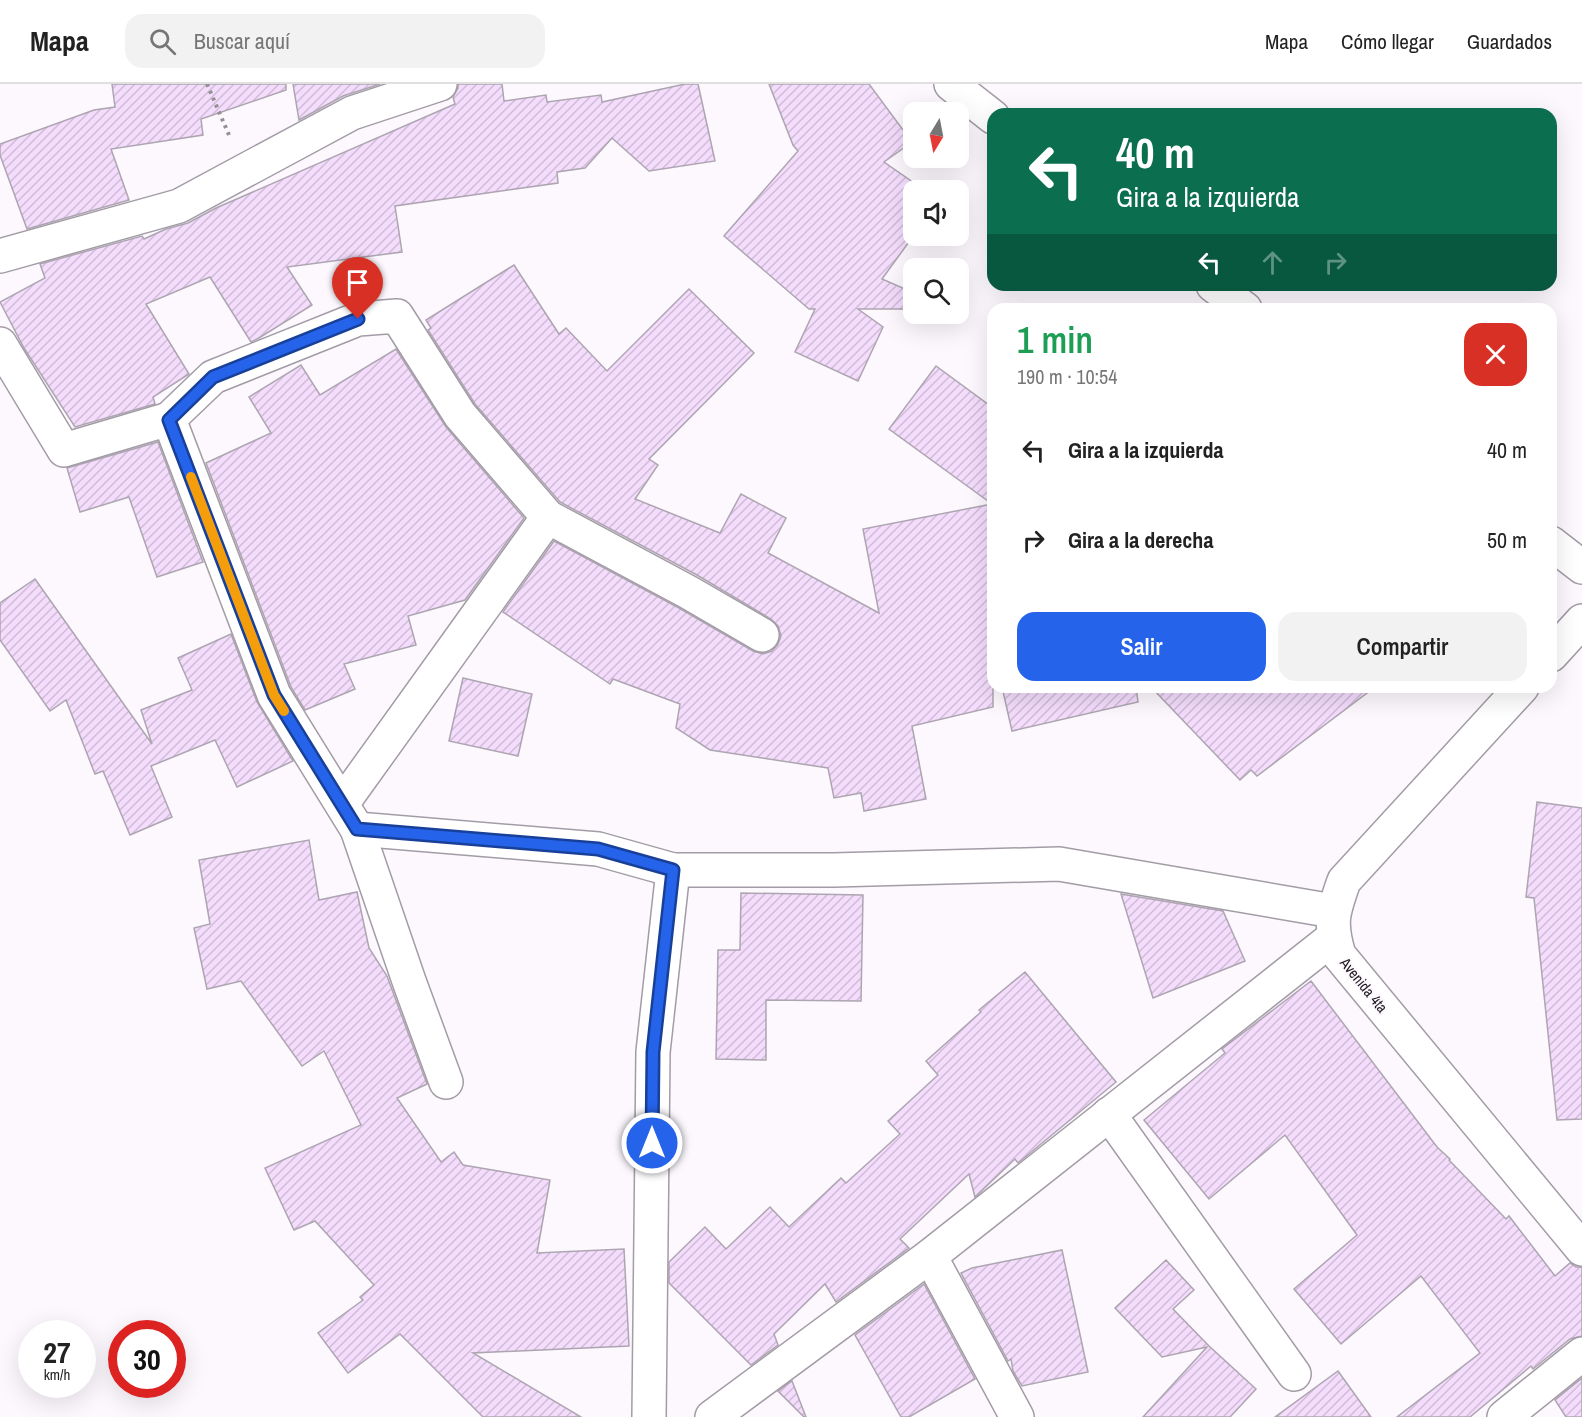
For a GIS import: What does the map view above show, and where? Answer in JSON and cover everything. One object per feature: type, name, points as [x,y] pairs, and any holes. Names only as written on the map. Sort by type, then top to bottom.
[{"type":"street","points":[[0,256],[179,207],[352,113],[440,84]]},
{"type":"street","points":[[951,84],[987,112]]},
{"type":"street","points":[[1221,291],[1237,303]]},
{"type":"street","points":[[0,344],[64,450],[169,420],[213,377],[358,319],[397,316],[460,415],[548,517],[688,592],[762,635]]},
{"type":"street","points":[[169,420],[274,695],[349,817],[446,1082]]},
{"type":"street","points":[[349,817],[548,517]]},
{"type":"street","points":[[1557,548],[1582,567]]},
{"type":"street","points":[[1557,648],[1582,621]]},
{"type":"street","points":[[712,1417],[930,1256],[1110,1114],[1334,924],[1344,881],[1516,693]]},
{"type":"street","points":[[349,817],[598,849],[673,870],[834,870],[1059,864],[1334,924]]},
{"type":"street","points":[[649,1417],[653,1052],[673,870]]},
{"type":"street","name":"Avenida 4ta","points":[[1334,924],[1340,955],[1582,1249]]},
{"type":"street","points":[[1110,1114],[1294,1374]]},
{"type":"street","points":[[930,1256],[1017,1417]]},
{"type":"street","points":[[1504,1417],[1582,1354]]},
{"type":"path","points":[[207,84],[244,172]]},
{"type":"building","points":[[112,84],[286,84],[286,90],[201,119],[203,135],[111,149],[129,200],[27,229],[0,155],[0,144],[94,110],[115,107]]},
{"type":"building","points":[[293,84],[380,84],[343,96],[299,120]]},
{"type":"building","points":[[458,84],[502,84],[504,101],[546,95],[547,102],[601,95],[602,102],[685,84],[698,84],[715,161],[649,171],[612,138],[585,168],[557,172],[558,183],[395,206],[402,252],[287,267],[312,305],[251,342],[210,277],[146,304],[189,374],[153,397],[155,404],[75,427],[24,348],[0,302],[45,278],[40,264],[142,236],[144,239],[166,229],[188,223],[216,208],[455,104],[453,97]]},
{"type":"building","points":[[769,84],[869,84],[903,130],[903,148],[884,162],[910,180],[903,180],[903,246],[906,246],[882,279],[903,288],[903,309],[858,309],[883,327],[858,381],[795,352],[815,309],[809,309],[724,236],[798,151],[793,145]]},
{"type":"building","points":[[514,265],[559,334],[566,328],[607,371],[689,289],[754,353],[649,459],[658,465],[635,499],[720,533],[741,494],[786,518],[768,553],[879,613],[863,529],[987,505],[987,693],[993,693],[993,707],[912,726],[926,799],[864,811],[861,793],[834,798],[828,768],[710,750],[676,728],[680,704],[613,679],[610,684],[503,612],[554,541],[679,608],[753,651],[763,654],[772,651],[781,636],[778,626],[771,619],[697,575],[560,502],[475,404],[428,330],[431,328],[426,320]]},
{"type":"building","points":[[396,349],[446,427],[524,518],[465,600],[408,616],[416,645],[344,664],[355,689],[305,710],[291,687],[206,463],[271,433],[249,397],[301,365],[320,395]]},
{"type":"building","points":[[936,366],[987,404],[987,500],[889,429]]},
{"type":"building","points":[[158,442],[203,562],[157,577],[129,497],[80,512],[67,468]]},
{"type":"building","points":[[35,579],[152,744],[141,710],[192,690],[178,658],[231,634],[257,702],[293,761],[237,787],[215,740],[151,766],[172,817],[130,835],[103,771],[95,774],[66,700],[50,711],[0,640],[0,603]]},
{"type":"building","points":[[463,678],[532,694],[518,756],[449,741]]},
{"type":"building","points":[[1003,693],[1137,693],[1138,702],[1012,731]]},
{"type":"building","points":[[1157,693],[1367,693],[1257,776],[1251,770],[1240,780]]},
{"type":"building","points":[[1537,802],[1582,808],[1582,1119],[1557,1120],[1534,898],[1526,897]]},
{"type":"building","points":[[309,840],[319,900],[357,892],[369,948],[387,976],[427,1084],[397,1098],[441,1162],[454,1152],[463,1165],[550,1180],[537,1253],[624,1249],[629,1346],[473,1353],[581,1417],[483,1417],[400,1334],[348,1373],[318,1333],[363,1300],[360,1297],[374,1285],[315,1221],[294,1230],[265,1168],[361,1125],[324,1051],[302,1066],[241,981],[207,989],[194,928],[210,924],[199,860]]},
{"type":"building","points":[[741,893],[863,895],[861,1001],[766,1000],[766,1060],[716,1059],[718,950],[740,950]]},
{"type":"building","points":[[1121,894],[1223,911],[1245,961],[1153,998]]},
{"type":"building","points":[[1025,972],[1116,1082],[1018,1163],[1015,1159],[975,1197],[969,1174],[900,1239],[909,1248],[836,1302],[825,1284],[774,1334],[778,1345],[751,1365],[669,1283],[669,1262],[705,1227],[726,1249],[770,1207],[789,1227],[841,1178],[846,1183],[900,1134],[888,1121],[938,1075],[926,1061],[981,1012],[979,1010]]},
{"type":"building","points":[[1311,981],[1437,1147],[1506,1219],[1509,1216],[1555,1276],[1570,1263],[1576,1267],[1582,1267],[1582,1336],[1570,1339],[1533,1369],[1531,1366],[1470,1417],[1397,1417],[1480,1353],[1421,1276],[1341,1344],[1294,1289],[1357,1235],[1285,1135],[1209,1199],[1144,1120],[1225,1053],[1222,1049]]},
{"type":"building","points":[[1062,1250],[1088,1372],[1022,1386],[1013,1371],[1011,1359],[1008,1361],[961,1273],[972,1268]]},
{"type":"building","points":[[1166,1260],[1194,1290],[1173,1309],[1256,1389],[1230,1417],[1143,1417],[1207,1347],[1162,1357],[1115,1308]]},
{"type":"building","points":[[924,1284],[975,1379],[909,1417],[901,1417],[855,1335]]},
{"type":"building","points":[[1338,1371],[1371,1417],[1275,1417]]},
{"type":"building","points":[[1582,1378],[1582,1417],[1566,1417],[1555,1400]]},
{"type":"building","points":[[792,1381],[806,1417],[778,1391]]},
{"type":"slow traffic","points":[[191,477],[274,695],[284,711]]},
{"type":"route","points":[[358,319],[213,377],[169,420],[274,695],[357,829],[598,849],[673,870],[653,1052],[652,1143]]}]
